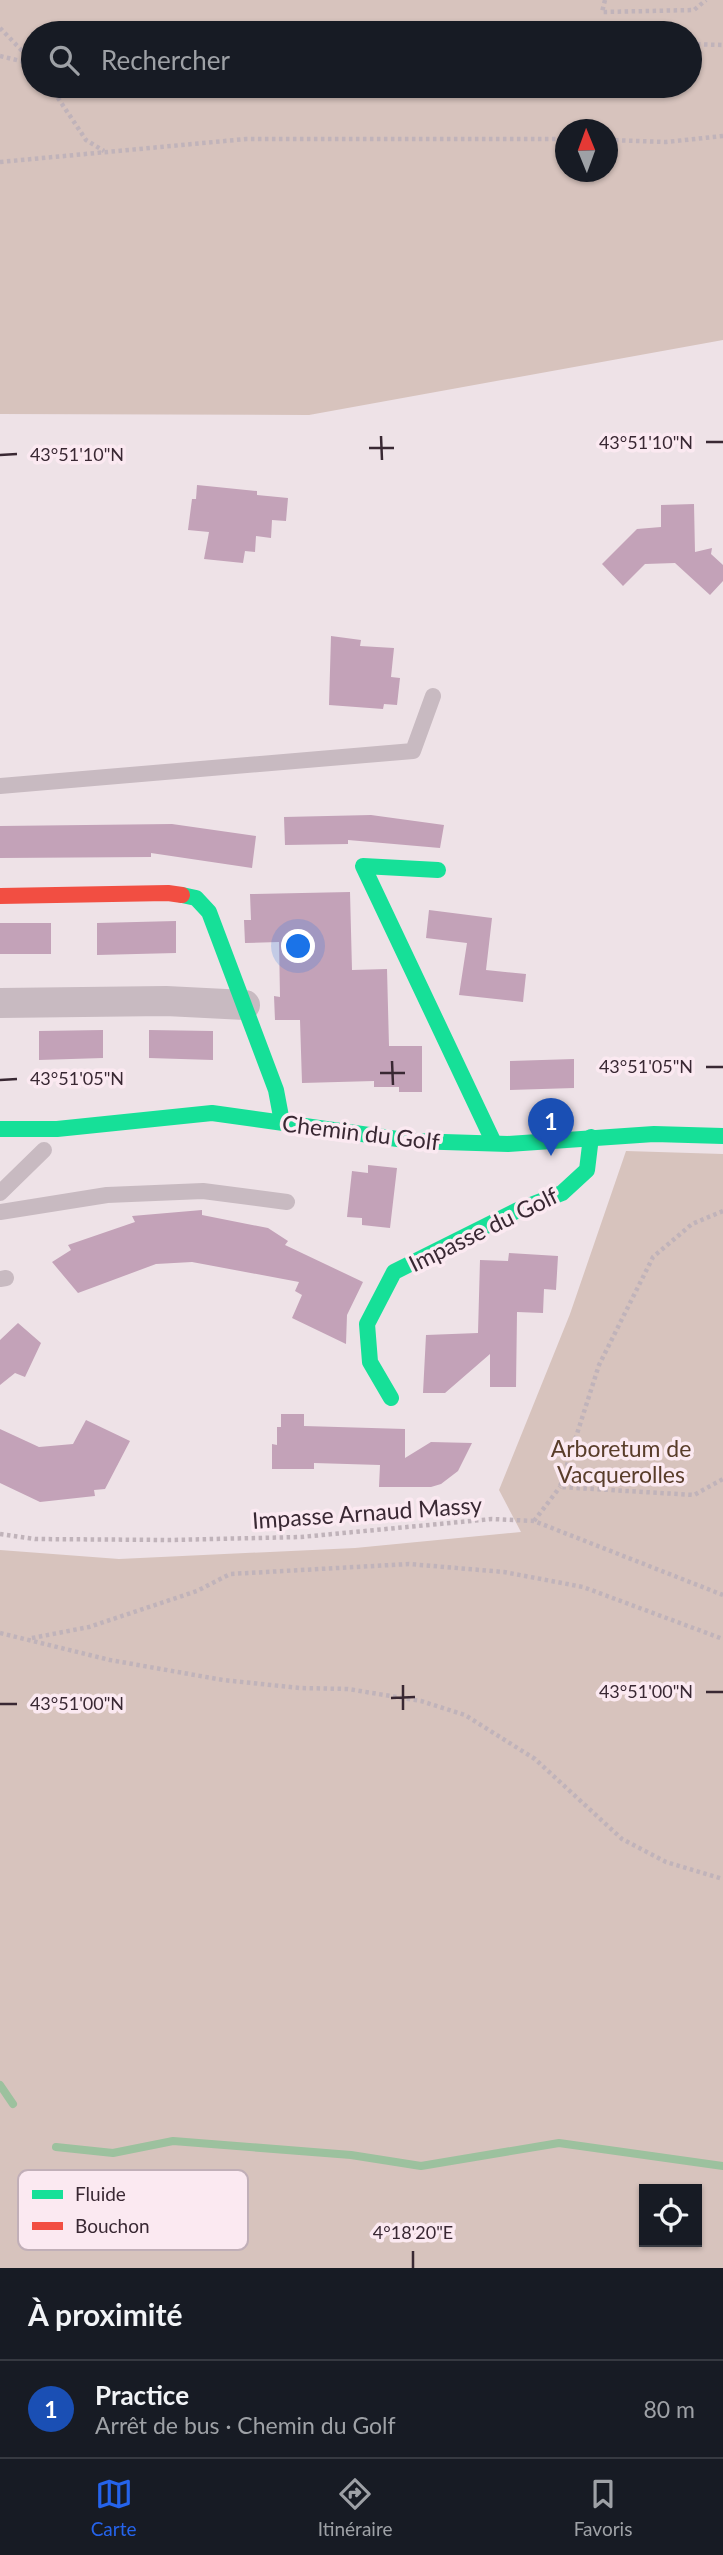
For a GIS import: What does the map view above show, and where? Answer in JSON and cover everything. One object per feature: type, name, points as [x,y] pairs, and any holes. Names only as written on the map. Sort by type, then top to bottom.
[{"type":"street","points":[[438,870],[363,866],[494,1143]]},
{"type":"street","points":[[0,896],[168,893],[196,898],[209,912],[245,1005],[276,1090],[282,1122]]},
{"type":"street","points":[[0,1003],[166,1001],[245,1005]]},
{"type":"street","name":"Chemin du Golf","points":[[0,1129],[57,1129],[212,1113],[412,1141],[494,1143],[654,1134],[723,1136]]},
{"type":"street","name":"Impasse du Golf","points":[[391,1398],[370,1362],[367,1324],[394,1272],[518,1209],[562,1194],[587,1170],[591,1137]]},
{"type":"lane","points":[[0,786],[413,751],[433,696]]},
{"type":"lane","points":[[0,1193],[44,1150]]},
{"type":"lane","points":[[0,1212],[107,1195],[203,1191],[287,1202]]},
{"type":"path","points":[[606,0],[602,12],[694,10],[706,0]]},
{"type":"path","points":[[0,28],[21,50]]},
{"type":"path","points":[[702,44],[723,45]]},
{"type":"path","points":[[0,56],[21,60]]},
{"type":"path","points":[[58,98],[86,141],[105,152]]},
{"type":"path","points":[[618,140],[666,142],[723,136]]},
{"type":"path","points":[[0,162],[246,139],[555,139]]},
{"type":"path","points":[[534,1521],[560,1487],[599,1365],[653,1257],[692,1224],[723,1211]]},
{"type":"path","points":[[560,1487],[694,1495],[723,1479]]},
{"type":"path","name":"Impasse Arnaud Massy","points":[[0,1534],[35,1539],[262,1538],[492,1520],[534,1521],[723,1595]]},
{"type":"path","points":[[31,1638],[89,1627],[197,1591],[230,1574],[409,1564],[504,1572],[583,1587],[723,1639]]},
{"type":"path","points":[[0,1633],[31,1638],[110,1660],[223,1680],[300,1688],[348,1689],[421,1701],[465,1715],[535,1759],[622,1839],[666,1862],[723,1879]]},
{"type":"green space","points":[[0,0],[723,0],[723,340],[309,415],[0,414]]},
{"type":"green space","name":"Arboretum de Vacquerolles","points":[[626,1151],[723,1154],[723,2268],[0,2268],[0,1550],[119,1559],[355,1548],[521,1532],[499,1490],[570,1314]]},
{"type":"building","points":[[197,485],[257,491],[257,495],[288,498],[286,521],[272,520],[271,538],[256,536],[255,552],[245,551],[243,563],[204,559],[209,532],[188,530],[192,499],[196,499]]},
{"type":"building","points":[[694,504],[695,552],[712,548],[711,554],[723,565],[723,581],[710,595],[675,563],[645,564],[623,586],[602,564],[637,529],[661,527],[661,505]]},
{"type":"building","points":[[331,636],[361,640],[360,646],[394,648],[391,677],[400,678],[397,705],[384,704],[383,709],[329,705]]},
{"type":"building","points":[[371,815],[444,825],[440,848],[348,840],[348,844],[285,845],[284,817]]},
{"type":"building","points":[[172,824],[256,836],[252,868],[151,853],[151,857],[0,858],[0,826]]},
{"type":"building","points":[[350,892],[352,970],[387,969],[389,1046],[422,1046],[422,1092],[399,1092],[399,1087],[374,1087],[374,1081],[302,1083],[300,1020],[275,1020],[274,996],[280,997],[279,942],[245,943],[244,920],[251,920],[250,894]]},
{"type":"building","points":[[429,910],[492,918],[486,970],[526,974],[523,1002],[459,995],[467,943],[426,938]]},
{"type":"building","points":[[176,921],[176,953],[97,955],[97,923]]},
{"type":"building","points":[[0,923],[51,923],[51,954],[0,954]]},
{"type":"building","points":[[103,1030],[103,1058],[39,1060],[39,1031]]},
{"type":"building","points":[[149,1030],[213,1031],[213,1060],[149,1058]]},
{"type":"building","points":[[574,1059],[574,1088],[510,1090],[510,1061]]},
{"type":"building","points":[[368,1165],[397,1168],[390,1228],[362,1225],[362,1218],[347,1217],[352,1171],[368,1173]]},
{"type":"building","points":[[202,1210],[202,1215],[268,1228],[288,1241],[285,1245],[363,1282],[347,1315],[346,1344],[292,1318],[302,1295],[295,1291],[299,1282],[192,1262],[156,1264],[78,1293],[52,1262],[71,1250],[68,1245],[135,1222],[132,1216]]},
{"type":"building","points":[[509,1253],[558,1256],[556,1290],[544,1289],[543,1313],[517,1312],[516,1387],[490,1387],[490,1354],[445,1393],[423,1393],[426,1335],[478,1333],[480,1260],[508,1261]]},
{"type":"building","points":[[18,1323],[41,1343],[25,1377],[15,1373],[0,1385],[0,1340]]},
{"type":"building","points":[[281,1414],[304,1414],[304,1426],[405,1429],[405,1458],[431,1442],[472,1443],[458,1471],[441,1484],[431,1487],[379,1487],[380,1465],[314,1463],[314,1469],[272,1469],[272,1444],[277,1445],[277,1427],[281,1427]]},
{"type":"building","points":[[86,1420],[130,1441],[105,1489],[94,1490],[95,1496],[40,1502],[0,1483],[0,1429],[39,1447],[73,1444]]},
{"type":"waterway","points":[[0,2085],[13,2104]]},
{"type":"waterway","points":[[56,2147],[113,2153],[173,2141],[351,2155],[421,2166],[559,2143],[723,2166]]},
{"type":"traffic: fast","points":[[438,870],[363,866],[494,1143]]},
{"type":"traffic: fast","points":[[182,895],[196,898],[209,912],[276,1090],[282,1122]]},
{"type":"traffic: fast","points":[[0,1129],[57,1129],[212,1113],[412,1141],[508,1144],[654,1134],[723,1136]]},
{"type":"traffic: fast","points":[[391,1398],[370,1362],[367,1324],[394,1272],[518,1210],[562,1193],[587,1170],[591,1137]]},
{"type":"traffic: jam","points":[[0,896],[182,895]]},
{"type":"place","name":"Practice","points":[[551,1156]]}]
